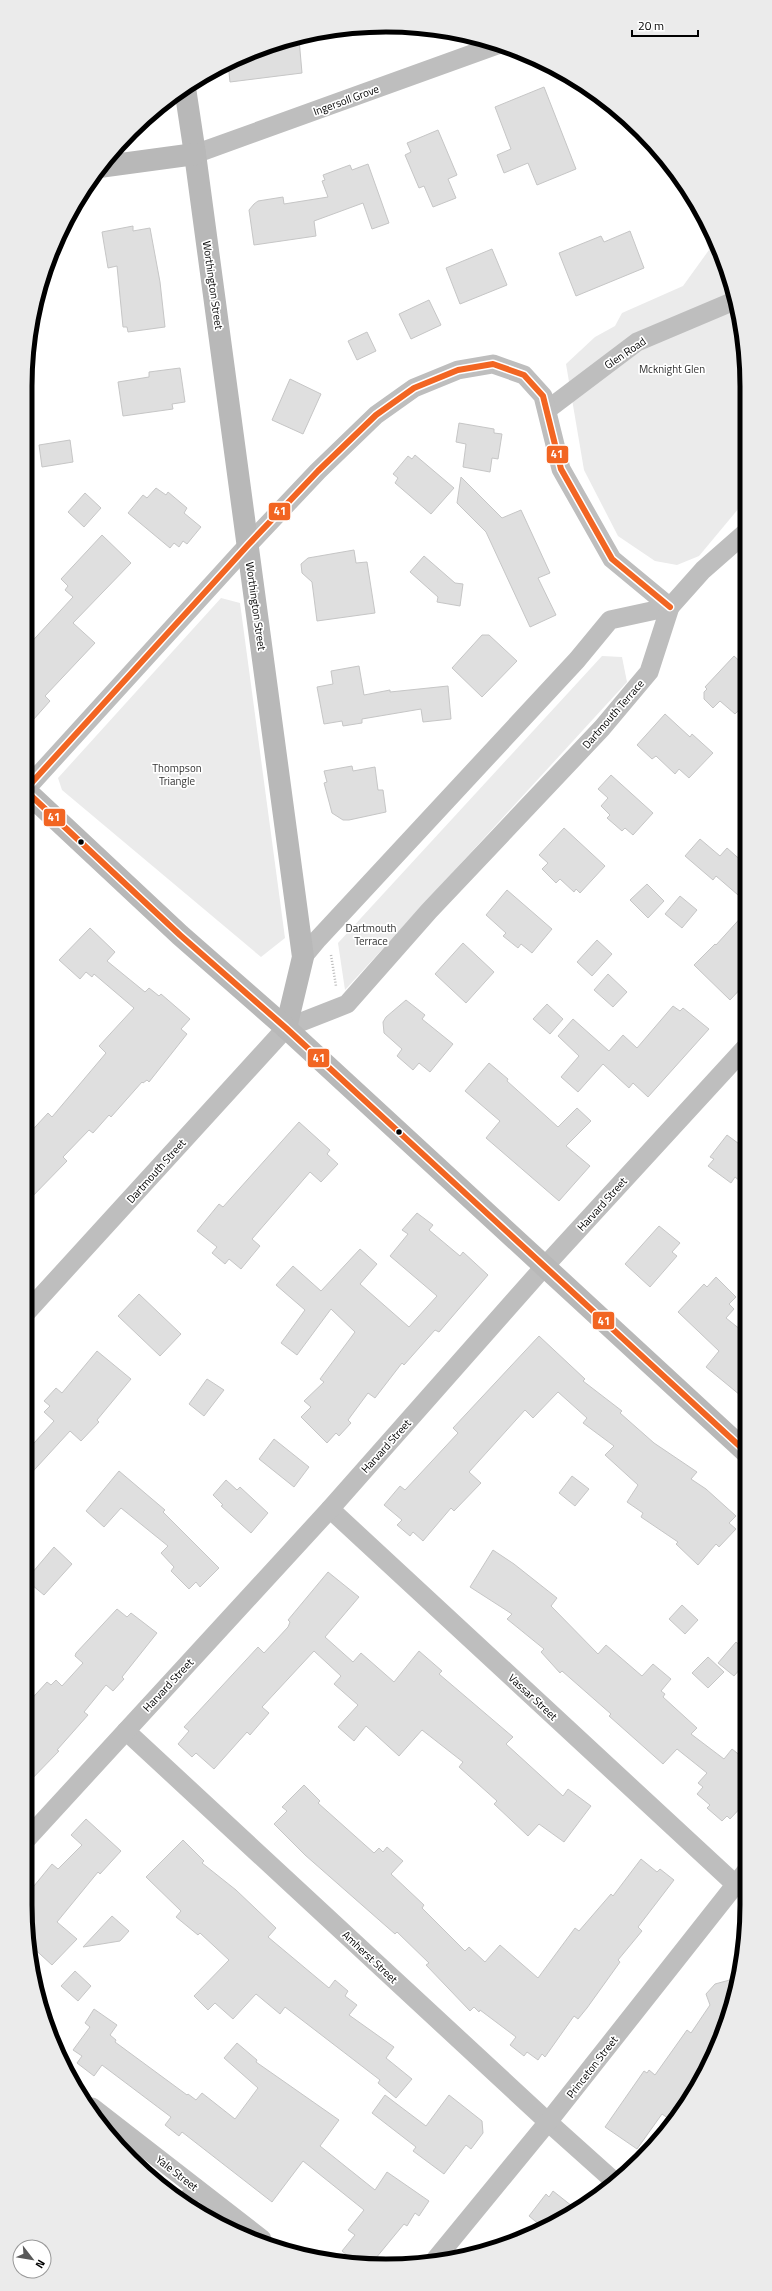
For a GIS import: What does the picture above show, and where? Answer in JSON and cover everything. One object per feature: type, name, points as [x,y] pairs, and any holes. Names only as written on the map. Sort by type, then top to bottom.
[{"type":"main road","name":"Worthington Street","points":[[186,94],[303,957],[286,1028]]},
{"type":"main road","points":[[109,166],[195,154]]},
{"type":"main road","points":[[32,797],[180,935],[286,1028],[740,1447]]},
{"type":"street","name":"Ingersoll Grove","points":[[195,154],[490,48]]},
{"type":"street","name":"Glen Road","points":[[547,410],[637,342],[730,303]]},
{"type":"street","points":[[32,782],[318,470],[376,415],[414,388],[458,370],[493,364],[524,375],[543,396],[561,469],[612,559],[670,607]]},
{"type":"street","name":"Dartmouth Terrace","points":[[286,1028],[347,1004],[429,911],[602,728],[649,672],[670,607],[703,570],[740,538]]},
{"type":"street","points":[[303,957],[577,660],[610,620],[670,607]]},
{"type":"street","name":"Dartmouth Street","points":[[32,1306],[286,1028]]},
{"type":"street","name":"Harvard Street","points":[[32,1833],[330,1509],[544,1267],[740,1053]]},
{"type":"street","name":"Vassar Street","points":[[330,1509],[740,1876]]},
{"type":"street","name":"Amherst Street","points":[[126,1731],[548,2122],[611,2178]]},
{"type":"street","name":"Princeton Street","points":[[439,2255],[548,2122],[740,1878]]},
{"type":"street","name":"Yale Street","points":[[101,2115],[190,2195],[249,2231]]},
{"type":"path","points":[[330,950],[336,987]]},
{"type":"green space","name":"Mcknight Glen","points":[[698,219],[721,272],[728,294],[737,340],[740,386],[740,507],[699,556],[677,565],[655,561],[618,536],[584,470],[566,364],[595,337],[615,326],[622,313],[683,286],[709,250]]},
{"type":"green space","name":"Thompson Triangle","points":[[221,598],[240,603],[285,938],[261,957],[62,790],[58,778]]},
{"type":"green space","name":"Dartmouth Terrace","points":[[602,656],[622,657],[627,682],[345,990],[338,943]]},
{"type":"building","points":[[299,43],[302,73],[230,82],[229,69],[272,51]]},
{"type":"building","points":[[544,87],[576,169],[537,185],[528,163],[504,173],[497,155],[511,149],[495,107]]},
{"type":"building","points":[[438,130],[457,175],[448,179],[456,198],[433,207],[424,186],[419,188],[405,155],[411,152],[407,143]]},
{"type":"building","points":[[368,164],[389,223],[372,229],[363,203],[314,221],[316,236],[254,245],[249,210],[258,201],[283,197],[284,204],[328,197],[322,181],[325,180],[323,175],[350,165],[352,170]]},
{"type":"building","points":[[133,226],[133,231],[150,228],[160,282],[165,327],[128,332],[127,327],[123,327],[117,266],[108,268],[102,232]]},
{"type":"building","points":[[630,231],[644,268],[576,296],[559,253],[601,236],[604,242]]},
{"type":"building","points":[[492,249],[507,285],[460,304],[446,268]]},
{"type":"building","points":[[429,300],[441,325],[411,339],[399,314]]},
{"type":"building","points":[[367,332],[376,351],[357,360],[348,341]]},
{"type":"building","points":[[180,368],[185,402],[172,404],[173,409],[123,416],[118,382],[149,377],[149,372]]},
{"type":"building","points":[[290,379],[321,394],[303,434],[272,420]]},
{"type":"building","points":[[459,423],[494,429],[494,433],[502,434],[498,459],[492,458],[490,472],[463,467],[466,444],[456,442]]},
{"type":"building","points":[[70,440],[73,462],[42,467],[39,445]]},
{"type":"building","points":[[415,455],[454,488],[431,514],[395,483],[398,478],[393,474],[408,456],[412,459]]},
{"type":"building","points":[[461,477],[502,518],[521,510],[550,573],[538,578],[556,615],[530,627],[486,532],[457,503]]},
{"type":"building","points":[[156,488],[166,495],[168,492],[187,508],[184,513],[201,527],[187,544],[183,541],[179,547],[174,543],[170,548],[128,513],[143,495],[147,498]]},
{"type":"building","points":[[85,493],[101,508],[84,527],[68,512]]},
{"type":"building","points":[[102,535],[131,563],[73,623],[95,643],[45,696],[50,701],[32,721],[32,641],[73,597],[65,590],[68,586],[61,579]]},
{"type":"building","points":[[354,550],[356,563],[367,562],[375,613],[317,621],[312,582],[302,573],[301,564],[308,558]]},
{"type":"building","points":[[424,556],[455,583],[463,584],[460,606],[437,602],[438,597],[410,572]]},
{"type":"building","points":[[482,635],[489,635],[517,661],[482,697],[452,668]]},
{"type":"building","points":[[734,656],[740,661],[740,709],[735,714],[720,701],[713,708],[704,699],[704,692],[707,689],[705,687]]},
{"type":"building","points":[[359,666],[364,695],[390,690],[390,692],[448,686],[451,719],[423,722],[421,709],[362,719],[362,723],[343,726],[342,721],[324,724],[317,687],[333,684],[331,671]]},
{"type":"building","points":[[665,714],[690,737],[692,734],[713,753],[689,778],[679,769],[675,774],[656,756],[652,759],[637,745]]},
{"type":"building","points":[[352,766],[353,771],[375,767],[378,790],[383,790],[386,812],[349,820],[343,820],[332,813],[324,783],[327,782],[324,771]]},
{"type":"building","points":[[611,775],[653,813],[633,835],[625,828],[622,831],[607,818],[610,815],[601,806],[608,798],[598,789]]},
{"type":"building","points":[[564,828],[605,866],[580,893],[576,889],[574,892],[560,879],[556,883],[542,869],[548,863],[539,855]]},
{"type":"building","points":[[700,839],[720,856],[727,848],[740,860],[740,897],[716,876],[713,880],[685,856]]},
{"type":"building","points":[[647,884],[664,901],[648,918],[630,900]]},
{"type":"building","points":[[507,890],[552,929],[532,953],[521,944],[518,948],[503,936],[506,933],[486,915]]},
{"type":"building","points":[[680,896],[697,910],[682,928],[665,914]]},
{"type":"building","points":[[740,919],[740,989],[730,1000],[694,965],[715,944],[716,945]]},
{"type":"building","points":[[90,928],[115,952],[107,961],[145,992],[149,988],[159,996],[161,994],[190,1019],[181,1029],[187,1034],[149,1082],[147,1080],[143,1083],[142,1082],[111,1117],[109,1115],[93,1133],[89,1130],[63,1157],[67,1161],[32,1197],[32,1130],[48,1113],[52,1117],[106,1053],[99,1046],[134,1008],[94,974],[92,977],[86,972],[80,979],[59,960]]},
{"type":"building","points":[[597,940],[612,954],[592,976],[577,962]]},
{"type":"building","points":[[463,943],[494,972],[466,1003],[435,974]]},
{"type":"building","points":[[608,974],[627,992],[613,1007],[594,990]]},
{"type":"building","points":[[406,1000],[425,1015],[422,1019],[453,1044],[430,1072],[419,1063],[413,1070],[397,1056],[402,1049],[384,1033],[383,1022],[386,1017]]},
{"type":"building","points":[[547,1004],[563,1019],[550,1034],[533,1019]]},
{"type":"building","points":[[673,1006],[680,1011],[683,1008],[709,1029],[648,1097],[633,1083],[629,1088],[603,1064],[578,1092],[561,1077],[579,1056],[558,1036],[573,1019],[609,1051],[623,1035],[637,1048]]},
{"type":"building","points":[[489,1063],[558,1127],[577,1108],[591,1121],[566,1146],[590,1166],[559,1201],[486,1138],[500,1121],[465,1091]]},
{"type":"building","points":[[299,1122],[330,1150],[327,1154],[338,1164],[321,1182],[310,1172],[252,1239],[260,1246],[241,1269],[229,1259],[225,1264],[212,1253],[217,1247],[197,1231],[219,1204],[223,1207]]},
{"type":"building","points":[[727,1135],[740,1145],[740,1181],[735,1177],[731,1183],[708,1166],[714,1159],[710,1157]]},
{"type":"building","points":[[417,1213],[433,1225],[429,1230],[460,1256],[463,1252],[488,1275],[439,1332],[435,1330],[404,1365],[402,1363],[375,1398],[368,1393],[348,1420],[351,1423],[339,1436],[336,1433],[327,1443],[301,1417],[311,1407],[304,1401],[324,1382],[320,1379],[355,1332],[331,1309],[297,1355],[281,1343],[305,1310],[276,1285],[293,1266],[321,1291],[360,1249],[377,1264],[360,1284],[409,1327],[437,1296],[390,1256],[408,1234],[402,1230]]},
{"type":"building","points":[[659,1226],[680,1243],[672,1252],[677,1256],[650,1287],[625,1264]]},
{"type":"building","points":[[716,1277],[736,1297],[729,1304],[734,1309],[726,1318],[740,1329],[740,1395],[706,1367],[719,1351],[678,1312],[704,1284],[707,1287]]},
{"type":"building","points":[[139,1294],[181,1334],[160,1356],[118,1316]]},
{"type":"building","points":[[539,1336],[585,1379],[583,1381],[622,1411],[620,1413],[654,1443],[697,1472],[691,1479],[706,1489],[736,1516],[729,1523],[736,1529],[719,1547],[716,1544],[698,1565],[676,1544],[678,1542],[641,1517],[643,1513],[627,1502],[638,1485],[605,1455],[614,1446],[583,1423],[587,1418],[558,1392],[533,1418],[525,1410],[469,1472],[481,1483],[454,1511],[451,1508],[423,1541],[413,1532],[410,1536],[397,1525],[402,1520],[384,1505],[400,1486],[405,1490],[458,1433],[453,1428]]},
{"type":"building","points":[[97,1351],[131,1379],[97,1420],[99,1422],[81,1441],[70,1431],[32,1472],[32,1445],[54,1421],[44,1412],[50,1406],[44,1401],[56,1388],[62,1393]]},
{"type":"building","points":[[207,1379],[224,1390],[204,1416],[189,1404]]},
{"type":"building","points":[[274,1439],[309,1467],[294,1487],[259,1459]]},
{"type":"building","points":[[119,1471],[165,1510],[163,1512],[219,1568],[200,1587],[196,1582],[189,1589],[171,1571],[174,1567],[161,1553],[168,1546],[121,1508],[104,1527],[86,1511]]},
{"type":"building","points":[[572,1476],[589,1489],[575,1506],[559,1493]]},
{"type":"building","points":[[226,1480],[237,1490],[240,1487],[268,1513],[251,1533],[221,1506],[223,1505],[213,1495]]},
{"type":"building","points":[[54,1547],[72,1564],[44,1595],[32,1585],[32,1573]]},
{"type":"building","points":[[493,1550],[514,1564],[557,1598],[551,1606],[598,1654],[606,1645],[642,1676],[653,1664],[671,1679],[661,1691],[665,1694],[663,1697],[697,1728],[691,1734],[724,1759],[732,1749],[740,1755],[740,1796],[738,1798],[740,1799],[740,1808],[730,1819],[727,1816],[722,1821],[707,1808],[710,1805],[697,1794],[703,1787],[698,1783],[707,1773],[677,1749],[663,1764],[609,1716],[611,1714],[562,1671],[560,1673],[541,1652],[544,1649],[507,1619],[512,1614],[470,1587]]},
{"type":"building","points":[[328,1572],[359,1597],[325,1637],[353,1662],[361,1653],[394,1682],[419,1651],[442,1671],[439,1674],[513,1737],[506,1744],[563,1796],[568,1789],[591,1806],[564,1842],[539,1824],[528,1836],[494,1804],[497,1801],[459,1767],[463,1762],[422,1730],[399,1756],[366,1726],[354,1741],[338,1727],[358,1705],[334,1684],[341,1676],[314,1651],[262,1707],[269,1713],[250,1735],[247,1732],[214,1769],[196,1753],[192,1757],[178,1744],[189,1731],[184,1727],[258,1647],[264,1653],[288,1627],[290,1622],[288,1620]]},
{"type":"building","points":[[682,1605],[698,1620],[685,1634],[669,1619]]},
{"type":"building","points":[[117,1609],[127,1617],[131,1613],[157,1633],[122,1677],[124,1679],[113,1691],[106,1685],[84,1712],[88,1715],[57,1750],[59,1751],[32,1779],[32,1698],[47,1682],[51,1685],[56,1680],[62,1686],[83,1663],[75,1656],[76,1653]]},
{"type":"building","points":[[736,1642],[740,1646],[740,1669],[734,1676],[718,1663]]},
{"type":"building","points":[[708,1657],[724,1672],[708,1688],[692,1673]]},
{"type":"building","points":[[304,1785],[320,1801],[318,1803],[374,1853],[379,1848],[383,1852],[387,1847],[403,1861],[391,1874],[424,1905],[422,1908],[465,1951],[469,1947],[485,1962],[500,1945],[538,1978],[575,1928],[579,1931],[611,1894],[613,1896],[641,1859],[657,1872],[660,1869],[674,1880],[638,1927],[642,1931],[618,1960],[620,1962],[587,2008],[578,2019],[574,2016],[545,2057],[542,2054],[538,2060],[527,2052],[524,2056],[510,2045],[516,2037],[480,2010],[479,2012],[474,2007],[470,2011],[426,1965],[429,1963],[397,1932],[395,1934],[305,1855],[274,1824],[287,1811],[282,1807]]},
{"type":"building","points":[[86,1819],[121,1851],[100,1874],[98,1872],[57,1922],[77,1939],[52,1965],[35,1949],[32,1888],[52,1864],[58,1869],[82,1845],[71,1835]]},
{"type":"building","points":[[183,1840],[204,1861],[202,1863],[236,1890],[276,1928],[268,1937],[329,1988],[335,1980],[348,1991],[345,1996],[357,2005],[349,2015],[394,2047],[386,2058],[412,2079],[396,2098],[378,2083],[380,2080],[285,2007],[280,2014],[256,1994],[233,2019],[215,2003],[208,2010],[194,1996],[229,1960],[200,1933],[198,1935],[176,1917],[181,1911],[146,1877]]},
{"type":"building","points":[[112,1916],[129,1931],[120,1941],[83,1947]]},
{"type":"building","points":[[75,1971],[91,1986],[78,2001],[61,1986]]},
{"type":"building","points":[[732,1979],[721,2019],[703,2062],[693,2082],[669,2119],[662,2114],[637,2149],[605,2127],[644,2071],[647,2073],[649,2070],[655,2075],[687,2030],[691,2033],[710,2005],[706,1994],[715,1984]]},
{"type":"building","points":[[94,2009],[117,2025],[110,2035],[116,2040],[115,2042],[187,2095],[188,2094],[196,2100],[202,2093],[235,2119],[258,2088],[224,2058],[237,2043],[257,2060],[256,2062],[339,2120],[320,2146],[375,2190],[387,2172],[429,2201],[419,2216],[415,2213],[407,2226],[404,2224],[376,2259],[349,2257],[342,2251],[355,2235],[348,2230],[364,2210],[303,2161],[272,2202],[182,2132],[179,2136],[165,2125],[171,2117],[102,2065],[94,2076],[77,2063],[82,2056],[73,2050],[90,2027],[85,2023]]},
{"type":"building","points":[[385,2095],[426,2126],[449,2095],[482,2121],[483,2133],[471,2149],[466,2145],[444,2174],[413,2151],[416,2147],[372,2113]]},
{"type":"building","points":[[553,2191],[572,2206],[539,2224],[529,2216],[546,2194],[549,2197]]},
{"type":"transit line","name":"41","points":[[32,782],[248,545],[318,471],[376,415],[414,388],[458,370],[493,364],[524,375],[543,396],[561,469],[612,559],[670,607]]},
{"type":"transit line","name":"41","points":[[32,797],[180,935],[286,1028],[740,1446]]}]
